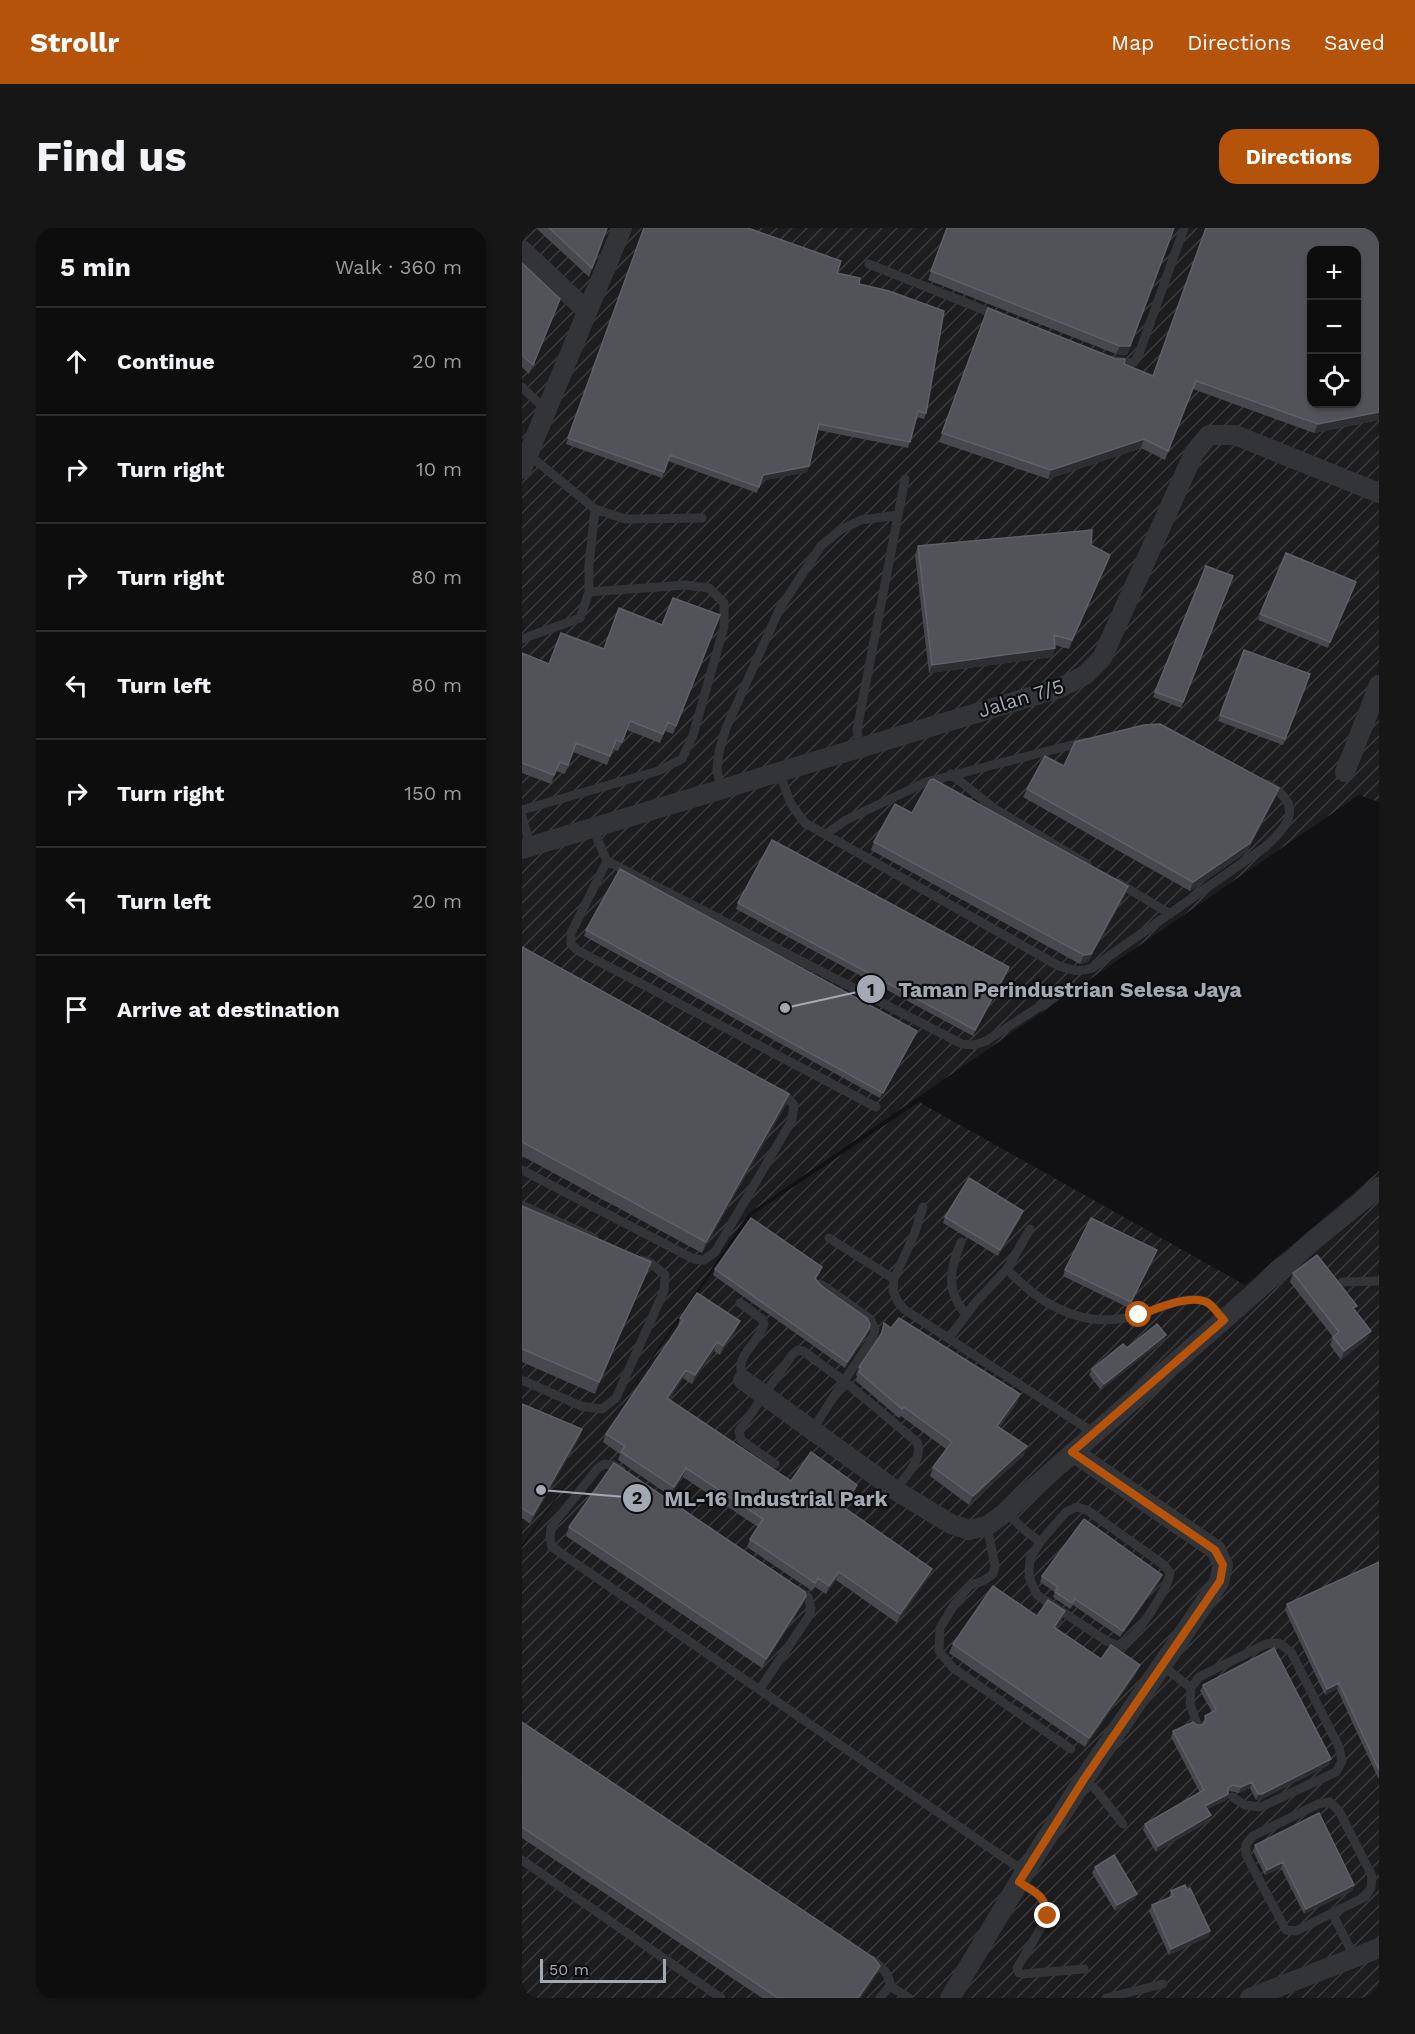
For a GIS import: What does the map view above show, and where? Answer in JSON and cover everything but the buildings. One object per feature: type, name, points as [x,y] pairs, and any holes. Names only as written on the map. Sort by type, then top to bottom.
[{"type":"street","points":[[525,462],[622,228]]},
{"type":"street","points":[[522,250],[587,311]]},
{"type":"street","name":"Jalan 7/5","points":[[527,848],[1060,688],[1085,675],[1102,658],[1194,453],[1209,435],[1235,435],[1379,493]]},
{"type":"street","points":[[1345,772],[1379,686]]},
{"type":"street","points":[[742,1380],[895,1490],[951,1524],[969,1530],[987,1526],[1006,1512],[1314,1240],[1379,1187]]},
{"type":"street","points":[[957,1995],[1022,1877],[1084,1779],[1220,1581],[1223,1565],[1215,1550],[1072,1452]]},
{"type":"street","points":[[1250,1998],[1276,1994],[1379,1948]]},
{"type":"lane","points":[[1104,357],[1127,363],[1134,362],[1139,354],[1184,228]]},
{"type":"lane","points":[[869,264],[1008,319]]},
{"type":"lane","points":[[522,387],[546,410]]},
{"type":"lane","points":[[525,462],[595,509],[625,519],[702,518]]},
{"type":"lane","points":[[860,747],[857,730],[905,478]]},
{"type":"lane","points":[[522,639],[580,618],[590,592],[589,565],[595,509]]},
{"type":"lane","points":[[721,789],[717,769],[726,728],[780,608],[821,546],[840,530],[861,520],[898,515]]},
{"type":"lane","points":[[522,810],[658,771],[682,759],[693,735],[724,627],[724,603],[709,588],[686,585],[590,592]]},
{"type":"lane","points":[[826,834],[846,820],[926,782],[1096,739]]},
{"type":"lane","points":[[779,772],[791,804],[804,823],[1071,971],[1092,968],[1265,847],[1282,832],[1291,813],[1289,801],[1279,790],[1259,780]]},
{"type":"lane","points":[[951,774],[995,809],[1094,868]]},
{"type":"lane","points":[[522,817],[527,848]]},
{"type":"lane","points":[[593,829],[607,861],[962,1044],[974,1045],[986,1041],[1056,996]]},
{"type":"lane","points":[[607,861],[571,933],[571,944],[577,950],[876,1107]]},
{"type":"lane","points":[[1113,880],[1170,914]]},
{"type":"lane","points":[[522,1170],[694,1259],[704,1260],[715,1252],[792,1120],[794,1106],[786,1096],[765,1085]]},
{"type":"lane","points":[[522,1205],[598,1240]]},
{"type":"lane","points":[[923,1207],[914,1235],[894,1279],[893,1292],[898,1302],[905,1310],[1094,1433]]},
{"type":"lane","points":[[949,1338],[966,1314],[1007,1269],[1030,1229]]},
{"type":"lane","points":[[829,1238],[894,1279]]},
{"type":"lane","points":[[961,1242],[952,1265],[952,1287],[956,1304],[966,1314]]},
{"type":"lane","points":[[522,1380],[581,1406],[602,1409],[616,1398],[664,1291],[665,1275],[652,1264],[631,1254]]},
{"type":"lane","points":[[1007,1269],[1023,1286],[1049,1305],[1076,1316],[1105,1319],[1139,1315],[1184,1301],[1200,1300],[1209,1304],[1224,1320]]},
{"type":"lane","points":[[1342,1282],[1379,1281]]},
{"type":"lane","points":[[812,1430],[873,1338],[875,1329],[870,1319],[822,1285]]},
{"type":"lane","points":[[740,1303],[762,1319],[764,1324],[741,1360],[739,1370],[742,1380]]},
{"type":"lane","points":[[775,1464],[741,1440],[739,1431],[792,1354],[798,1350],[803,1351],[844,1381],[917,1442],[920,1449],[919,1456],[895,1490]]},
{"type":"lane","points":[[633,1478],[613,1465],[604,1464],[598,1468],[551,1527],[552,1547],[760,1689],[1022,1877],[1041,1896],[1048,1916],[1017,1968],[1019,1973],[1084,1969]]},
{"type":"lane","points":[[1077,1507],[1087,1510],[1164,1565],[1170,1573],[1168,1584],[1131,1640],[1121,1646],[1108,1642],[1037,1595],[1029,1577],[1030,1558],[1040,1542],[1066,1512],[1077,1507]]},
{"type":"lane","points":[[1006,1512],[1040,1542]]},
{"type":"lane","points":[[987,1526],[995,1566],[993,1574],[983,1581],[970,1585],[954,1605],[940,1628],[939,1651],[952,1668],[1071,1749]]},
{"type":"lane","points":[[760,1689],[809,1616],[811,1608],[808,1597],[792,1587]]},
{"type":"lane","points":[[1197,1725],[1190,1703],[1191,1688],[1199,1677],[1266,1644],[1280,1643],[1291,1652],[1339,1747],[1342,1761],[1336,1772],[1261,1807],[1245,1805],[1232,1797]]},
{"type":"lane","points":[[1163,1666],[1191,1688]]},
{"type":"lane","points":[[1084,1779],[1097,1791],[1123,1824]]},
{"type":"lane","points":[[1330,1802],[1339,1811],[1372,1876],[1371,1888],[1365,1897],[1332,1913],[1296,1931],[1286,1930],[1246,1855],[1246,1844],[1253,1836],[1318,1804],[1330,1802]]},
{"type":"lane","points":[[522,1860],[721,1998]]},
{"type":"lane","points":[[1332,1913],[1355,1958]]},
{"type":"lane","points":[[865,1956],[884,1970],[890,1978],[890,1986],[880,1998]]},
{"type":"lane","points":[[1106,1998],[1162,1984]]},
{"type":"lane","points":[[890,1986],[909,1998]]},
{"type":"shaded area","points":[[522,228],[1379,228],[1379,802],[1359,795],[749,1213],[604,1428],[752,1215],[919,1102],[1245,1285],[1379,1171],[1379,1998],[522,1998],[522,1548],[592,1447],[522,1545]]},
{"type":"place","name":"Taman Perindustrian Selesa Jaya","points":[[785,1008]]},
{"type":"place","name":"ML-16 Industrial Park","points":[[541,1490]]},
{"type":"route","points":[[1048,1916],[1041,1896],[1019,1882],[1084,1779],[1220,1581],[1223,1565],[1215,1550],[1072,1452],[1224,1320],[1209,1304],[1200,1300],[1167,1305],[1139,1315]]}]
